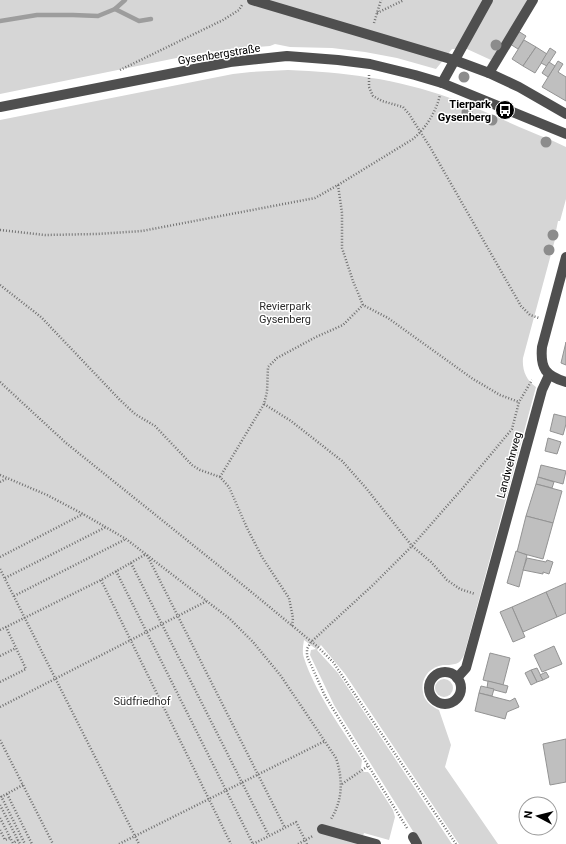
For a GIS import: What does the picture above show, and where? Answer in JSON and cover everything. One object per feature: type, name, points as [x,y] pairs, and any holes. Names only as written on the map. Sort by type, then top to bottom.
[{"type":"street","points":[[252,0],[454,60],[489,73],[519,87],[566,114]]},
{"type":"street","points":[[442,83],[488,0]]},
{"type":"street","points":[[489,73],[533,0]]},
{"type":"street","name":"Gysenbergstraße","points":[[0,107],[230,62],[287,56],[370,64],[415,75],[442,83],[566,134]]},
{"type":"street","name":"Landwehrweg","points":[[457,678],[466,668],[542,390],[546,372],[541,357],[542,347],[566,257]]},
{"type":"street","points":[[546,372],[554,379],[566,382]]},
{"type":"street","points":[[322,829],[376,844]]},
{"type":"path","points":[[119,84],[116,72],[223,20],[239,10],[246,0]]},
{"type":"path","points":[[370,35],[381,0]]},
{"type":"path","points":[[377,13],[404,0]]},
{"type":"path","points":[[370,64],[369,87],[373,96],[382,101],[404,107],[430,147],[521,306],[530,315],[549,321]]},
{"type":"path","points":[[0,230],[45,235],[142,231],[314,198],[338,185],[421,133],[433,114],[439,98],[442,83]]},
{"type":"path","points":[[338,185],[342,212],[342,248],[363,305],[388,318],[473,380],[500,395],[519,402]]},
{"type":"path","points":[[0,285],[41,317],[120,400],[135,414],[155,426],[192,465],[200,470],[220,476],[229,487],[256,545],[289,598],[293,618],[292,627]]},
{"type":"path","points":[[220,476],[264,404],[267,392],[268,367],[276,358],[316,336],[343,324],[363,305]]},
{"type":"path","points":[[413,842],[325,696],[307,656],[307,649],[312,642],[412,546],[462,489],[512,429],[519,402],[530,382],[546,372]]},
{"type":"path","points":[[0,382],[66,443],[206,555],[312,642],[333,662],[456,844]]},
{"type":"path","points":[[264,404],[291,421],[342,462],[366,488],[412,546],[431,562],[447,580],[460,589],[485,597]]},
{"type":"path","points":[[0,476],[47,495],[106,526],[126,539],[230,619],[265,655],[325,741],[336,758],[340,770],[342,784],[338,804],[334,814],[322,829],[298,844]]},
{"type":"path","points":[[0,482],[7,478]]},
{"type":"path","points":[[0,557],[83,514]]},
{"type":"path","points":[[5,578],[106,526]]},
{"type":"path","points":[[14,596],[126,539]]},
{"type":"path","points":[[0,630],[100,580],[146,554]]},
{"type":"path","points":[[146,554],[285,828]]},
{"type":"path","points":[[131,563],[269,836]]},
{"type":"path","points":[[0,569],[139,844]]},
{"type":"path","points":[[116,571],[253,844],[296,822],[307,844]]},
{"type":"path","points":[[100,580],[231,844]]},
{"type":"path","points":[[0,707],[207,601]]},
{"type":"path","points":[[0,682],[26,669],[6,627]]},
{"type":"path","points":[[0,656],[16,648]]},
{"type":"path","points":[[0,740],[53,844]]},
{"type":"path","points":[[119,844],[325,741]]},
{"type":"path","points":[[342,784],[368,766]]},
{"type":"path","points":[[23,785],[1,797],[23,844]]},
{"type":"path","points":[[7,794],[32,844]]},
{"type":"path","points":[[0,805],[18,840],[23,844]]},
{"type":"path","points":[[0,818],[13,843],[18,840]]},
{"type":"path","points":[[0,830],[5,840],[10,838]]},
{"type":"green space","points":[[0,0],[529,0],[491,60],[467,49],[452,49],[436,69],[397,58],[365,52],[332,48],[290,47],[275,44],[270,46],[201,53],[0,94]]},
{"type":"green space","name":"Revierpark Gysenberg","points":[[288,70],[350,75],[390,81],[430,91],[488,113],[566,147],[566,199],[560,221],[558,221],[557,232],[523,358],[525,374],[536,387],[464,655],[461,661],[457,663],[438,666],[430,671],[423,682],[422,687],[426,701],[439,710],[451,745],[445,767],[498,844],[459,844],[345,674],[321,645],[317,650],[338,673],[452,844],[421,844],[334,705],[310,655],[311,650],[316,649],[304,640],[303,656],[322,698],[362,760],[361,768],[364,772],[368,772],[370,774],[393,810],[395,817],[389,840],[364,833],[360,844],[0,844],[0,120],[233,74]]},
{"type":"green space","points":[[444,679],[450,682],[453,688],[450,694],[444,697],[438,694],[435,688],[438,682]]},
{"type":"building","points":[[518,31],[526,36],[518,49],[510,44]]},
{"type":"building","points":[[524,40],[536,47],[523,66],[512,59]]},
{"type":"building","points":[[536,47],[547,54],[535,73],[523,66]]},
{"type":"building","points":[[550,48],[556,52],[547,66],[541,63]]},
{"type":"building","points":[[558,61],[563,64],[558,72],[566,77],[566,101],[542,87]]},
{"type":"building","points":[[549,62],[555,66],[548,77],[542,73]]},
{"type":"building","points":[[566,342],[566,365],[561,363]]},
{"type":"building","points":[[554,414],[566,417],[563,435],[550,431]]},
{"type":"building","points":[[548,438],[561,442],[557,454],[545,451]]},
{"type":"building","points":[[541,465],[566,471],[563,484],[538,477]]},
{"type":"building","points":[[538,477],[554,482],[552,488],[536,484]]},
{"type":"building","points":[[536,484],[562,491],[553,523],[526,516]]},
{"type":"building","points":[[526,516],[553,523],[543,559],[517,552]]},
{"type":"building","points":[[516,551],[527,555],[519,587],[507,583]]},
{"type":"building","points":[[527,558],[553,562],[549,574],[523,570]]},
{"type":"building","points":[[566,583],[566,613],[557,617],[546,592]]},
{"type":"building","points":[[546,592],[557,617],[523,632],[512,607]]},
{"type":"building","points":[[512,607],[525,637],[513,642],[500,612]]},
{"type":"building","points":[[554,646],[562,664],[542,672],[534,655]]},
{"type":"building","points":[[490,653],[510,658],[503,685],[483,680]]},
{"type":"building","points":[[537,668],[543,680],[537,682],[531,670]]},
{"type":"building","points":[[531,670],[537,682],[531,685],[525,673]]},
{"type":"building","points":[[546,672],[549,677],[543,680],[540,675]]},
{"type":"building","points":[[488,681],[508,686],[506,693],[487,688]]},
{"type":"building","points":[[481,686],[494,689],[492,696],[479,693]]},
{"type":"building","points":[[479,693],[510,701],[515,698],[519,707],[507,712],[505,719],[475,711]]},
{"type":"building","points":[[566,739],[566,782],[550,785],[543,744]]},
{"type":"waterway","points":[[0,21],[37,15],[98,16],[115,9],[125,0]]},
{"type":"waterway","points":[[115,9],[139,21],[151,19]]},
{"type":"place","name":"Tierpark Gysenberg","points":[[505,110]]},
{"type":"park label","name":"Südfriedhof","points":[[142,701]]}]
